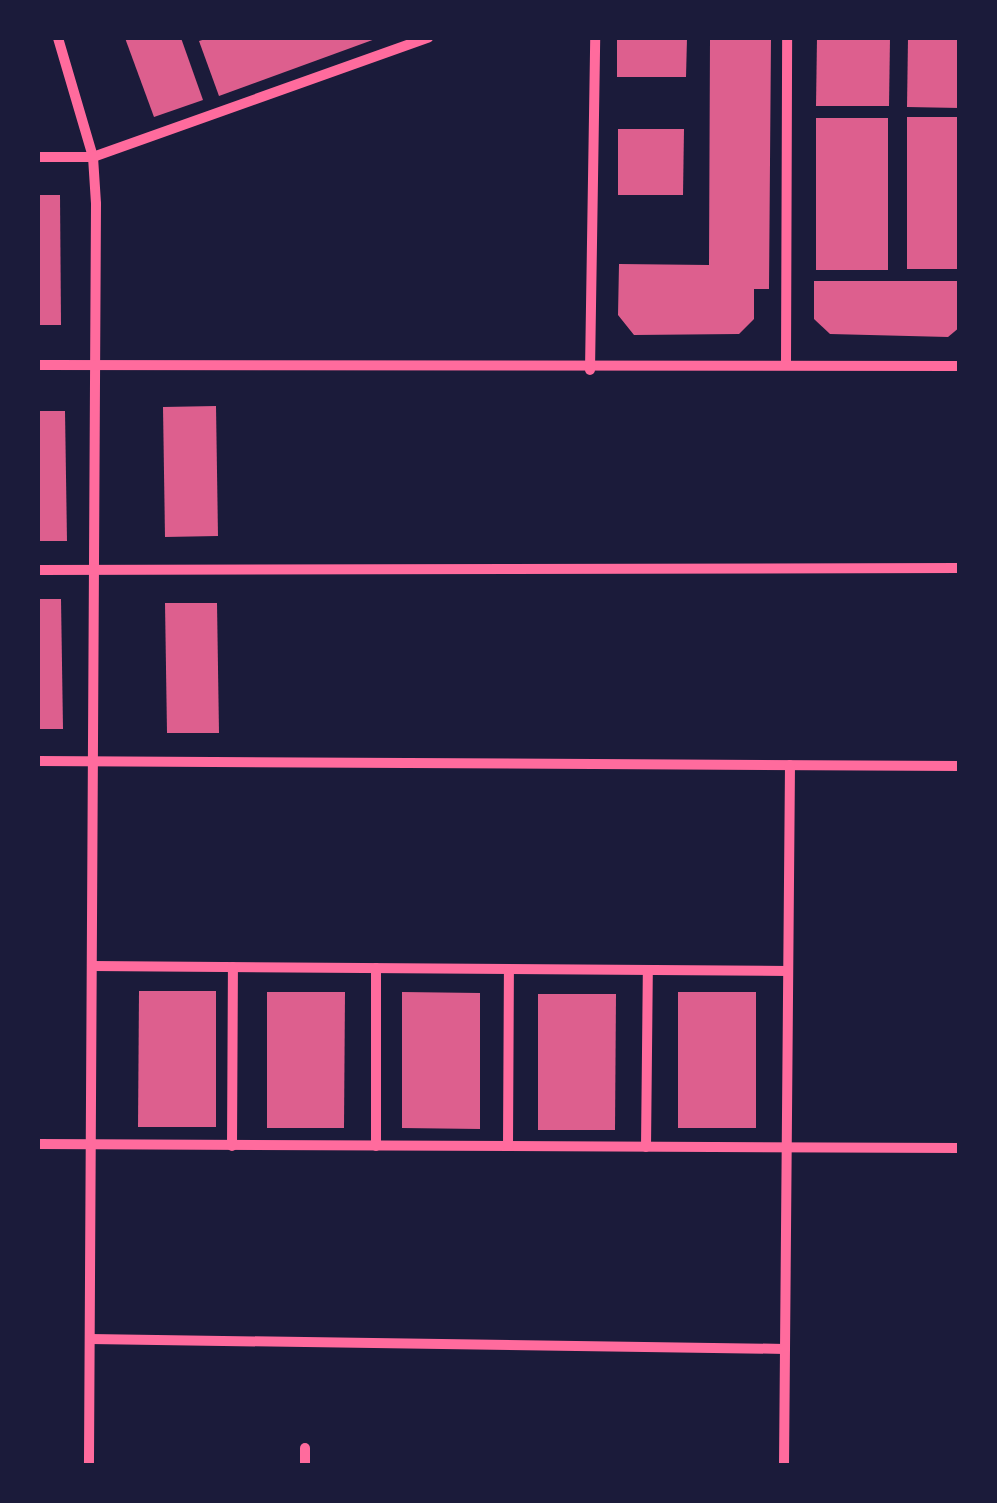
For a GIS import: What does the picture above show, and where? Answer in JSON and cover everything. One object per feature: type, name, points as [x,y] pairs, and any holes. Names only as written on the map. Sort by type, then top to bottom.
[{"type":"street","points":[[58,38],[93,157],[89,1466]]},
{"type":"street","points":[[38,157],[93,157],[428,38]]},
{"type":"street","points":[[590,370],[595,38]]},
{"type":"street","points":[[786,364],[788,38]]},
{"type":"street","points":[[38,365],[590,370],[786,364],[960,366]]},
{"type":"street","points":[[38,570],[960,568]]},
{"type":"street","points":[[38,761],[960,766]]},
{"type":"street","points":[[784,1466],[790,765]]},
{"type":"street","points":[[92,966],[788,972]]},
{"type":"street","points":[[232,1146],[233,967]]},
{"type":"street","points":[[376,968],[376,1146]]},
{"type":"street","points":[[508,1146],[509,969]]},
{"type":"street","points":[[646,1147],[648,970]]},
{"type":"street","points":[[38,1144],[960,1148]]},
{"type":"street","points":[[90,1338],[786,1349]]},
{"type":"street","points":[[305,1448],[305,1466]]},
{"type":"building","points":[[125,38],[181,38],[203,100],[154,117]]},
{"type":"building","points":[[378,38],[219,96],[199,41]]},
{"type":"building","points":[[617,38],[687,38],[686,77],[617,77]]},
{"type":"building","points":[[710,38],[771,38],[769,289],[754,289],[754,319],[739,334],[634,335],[618,315],[619,264],[709,265]]},
{"type":"building","points":[[817,38],[890,38],[889,106],[816,106]]},
{"type":"building","points":[[908,38],[960,38],[960,108],[907,107]]},
{"type":"building","points":[[907,117],[960,117],[960,269],[907,269]]},
{"type":"building","points":[[816,118],[888,118],[888,270],[816,270]]},
{"type":"building","points":[[618,129],[684,129],[683,195],[618,195]]},
{"type":"building","points":[[38,195],[60,195],[61,325],[38,325]]},
{"type":"building","points":[[814,281],[960,281],[960,327],[948,337],[830,334],[814,319]]},
{"type":"building","points":[[216,406],[218,536],[165,537],[163,407]]},
{"type":"building","points":[[38,411],[65,411],[67,541],[38,541]]},
{"type":"building","points":[[38,599],[61,599],[63,729],[38,729]]},
{"type":"building","points":[[165,603],[217,603],[219,733],[167,733]]},
{"type":"building","points":[[139,991],[216,991],[216,1127],[138,1127]]},
{"type":"building","points":[[267,992],[345,992],[344,1128],[267,1128]]},
{"type":"building","points":[[402,992],[480,993],[480,1129],[402,1128]]},
{"type":"building","points":[[678,992],[756,992],[756,1128],[678,1128]]},
{"type":"building","points":[[538,994],[616,994],[615,1130],[538,1130]]}]
